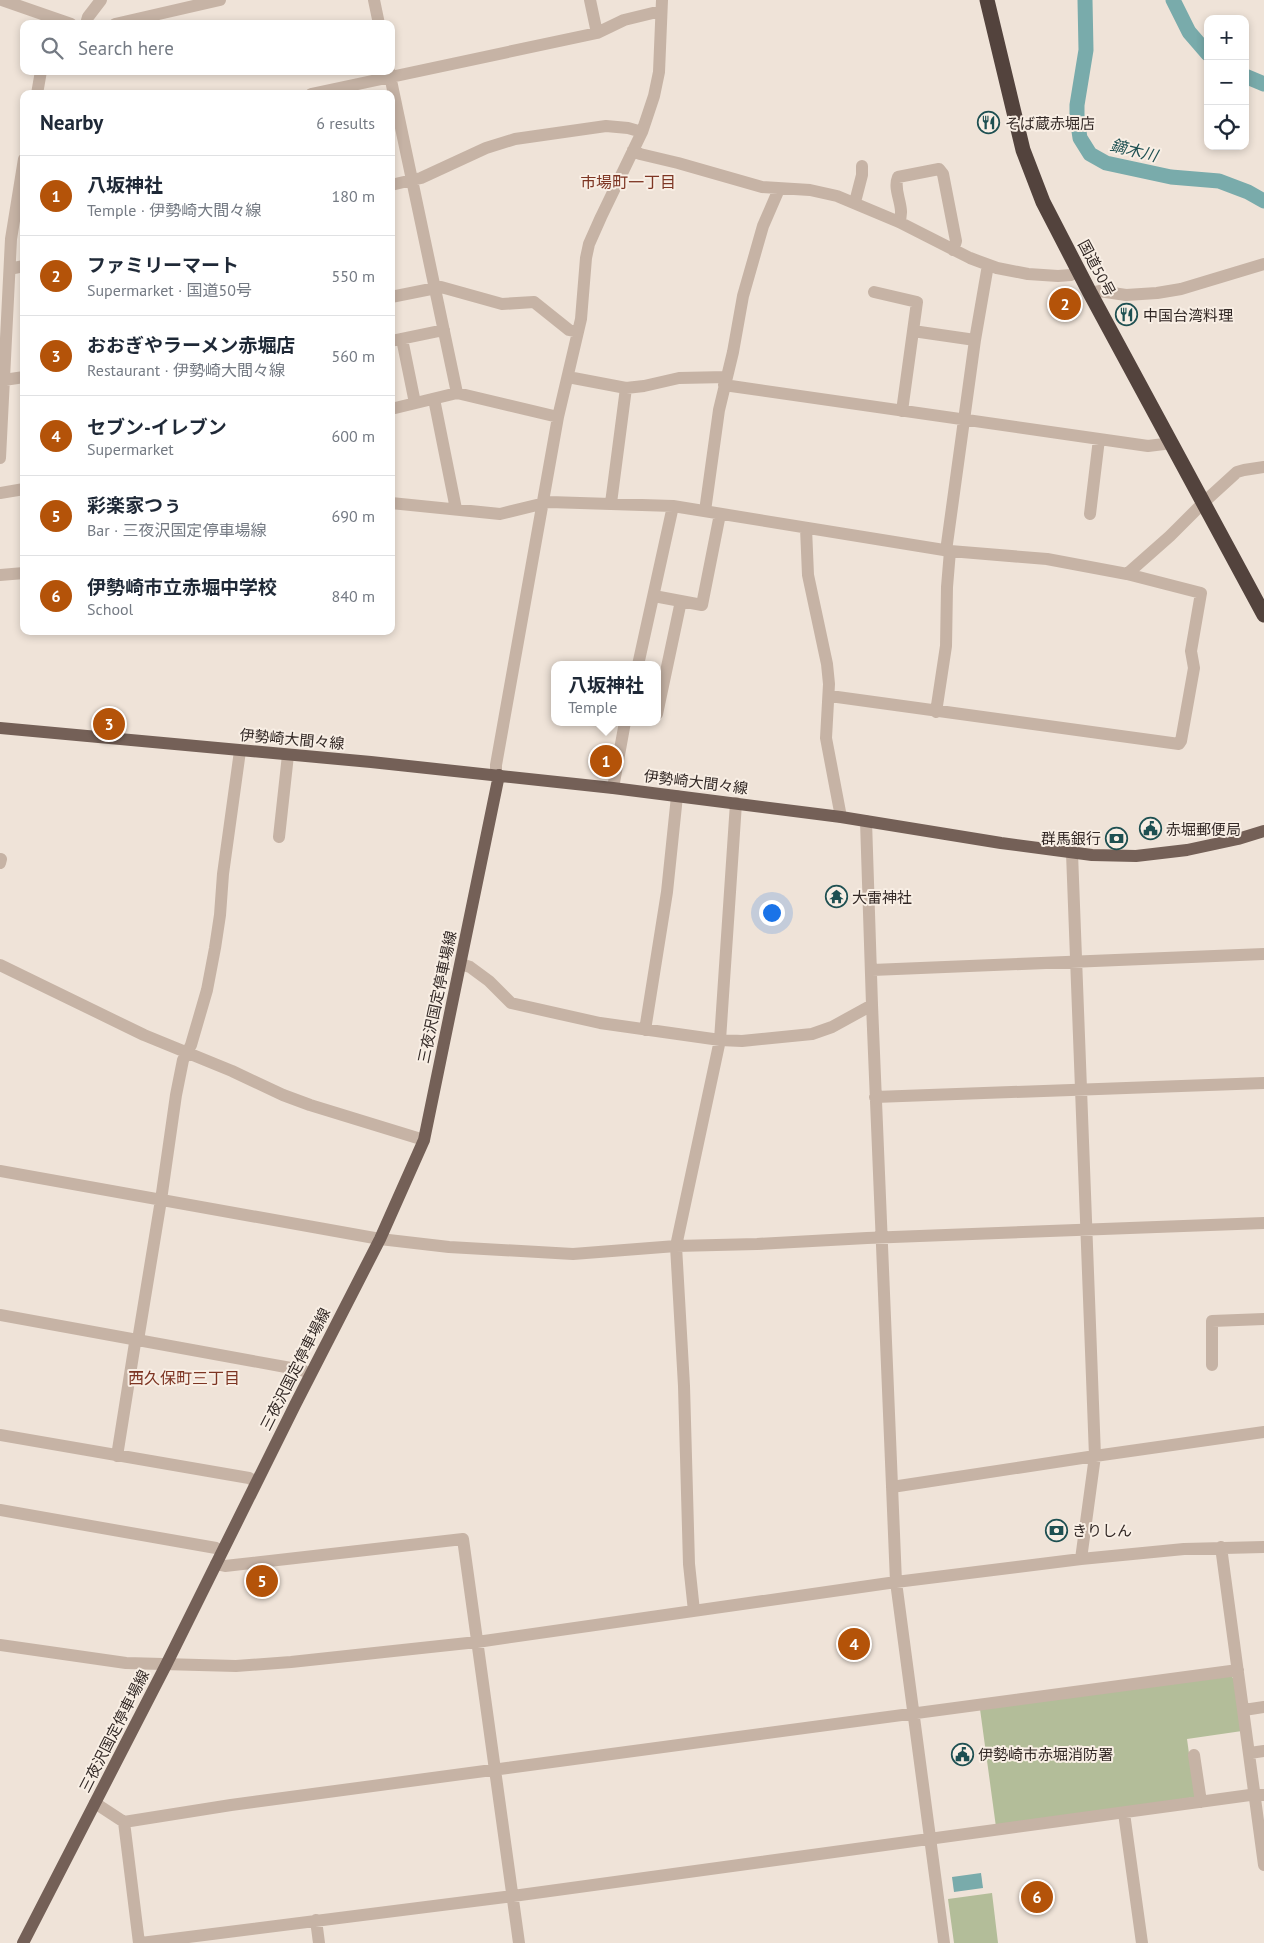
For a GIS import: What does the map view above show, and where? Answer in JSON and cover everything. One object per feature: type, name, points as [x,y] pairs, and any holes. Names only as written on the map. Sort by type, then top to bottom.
[{"type":"highway","name":"国道50号","points":[[987,0],[1023,150],[1043,202],[1264,615]]},
{"type":"main road","name":"伊勢崎大間々線","points":[[0,728],[499,775],[613,788],[841,816],[1072,853],[1136,856],[1187,850],[1238,839],[1264,831]]},
{"type":"main road","name":"三夜沢国定停車場線","points":[[23,1943],[166,1665],[310,1374],[380,1239],[424,1140],[499,775]]},
{"type":"street","points":[[2,0],[59,20]]},
{"type":"street","points":[[87,20],[101,0]]},
{"type":"street","points":[[132,20],[220,0]]},
{"type":"street","points":[[374,0],[378,20]]},
{"type":"street","points":[[590,0],[597,33]]},
{"type":"street","points":[[395,73],[597,33],[662,5],[659,72],[654,96],[642,132],[590,244],[585,267],[583,301],[578,332],[558,417],[498,756],[496,771],[499,775]]},
{"type":"street","points":[[38,90],[41,75]]},
{"type":"street","points":[[327,90],[386,75]]},
{"type":"street","points":[[390,75],[393,90]]},
{"type":"street","points":[[395,99],[457,393]]},
{"type":"street","points":[[395,184],[422,178],[486,148],[515,139],[606,126],[628,128],[642,132]]},
{"type":"street","points":[[633,150],[640,154],[678,162],[762,187],[820,191],[855,202],[988,265],[1028,274],[1067,276],[1079,271]]},
{"type":"street","points":[[855,202],[862,175],[862,166]]},
{"type":"street","points":[[899,222],[902,215],[896,182],[898,177],[940,169],[943,174],[956,241],[953,250]]},
{"type":"street","points":[[0,458],[10,266],[13,226],[20,183]]},
{"type":"street","points":[[705,511],[725,381],[733,352],[743,296],[763,226],[779,189]]},
{"type":"street","points":[[1090,293],[1099,290],[1126,295],[1157,294],[1196,285],[1264,264]]},
{"type":"street","points":[[936,712],[946,646],[948,551],[975,340],[988,265]]},
{"type":"street","points":[[10,266],[14,268],[20,267]]},
{"type":"street","points":[[395,296],[441,287],[502,304],[534,302],[569,330],[578,332]]},
{"type":"street","points":[[874,292],[917,302],[902,411]]},
{"type":"street","points":[[416,403],[397,340],[444,330]]},
{"type":"street","points":[[913,330],[975,340]]},
{"type":"street","points":[[568,377],[626,388],[679,378],[725,381],[902,411],[1148,446],[1172,443]]},
{"type":"street","points":[[4,380],[20,378]]},
{"type":"street","points":[[611,503],[626,388]]},
{"type":"street","points":[[395,408],[457,393],[558,417]]},
{"type":"street","points":[[434,399],[456,509]]},
{"type":"street","points":[[1090,514],[1099,438]]},
{"type":"street","points":[[1126,574],[1170,536],[1203,502],[1237,472],[1264,467]]},
{"type":"street","points":[[0,493],[20,490]]},
{"type":"street","points":[[395,503],[500,514],[543,503],[611,503],[673,506],[948,551],[1030,556],[1126,574],[1201,593],[1191,652],[1194,668],[1179,744],[830,696]]},
{"type":"street","points":[[639,661],[673,506]]},
{"type":"street","points":[[654,596],[702,605],[720,514]]},
{"type":"street","points":[[806,528],[808,575],[827,664],[830,696],[826,738],[841,808],[841,816]]},
{"type":"street","points":[[0,575],[20,573]]},
{"type":"street","points":[[661,695],[681,601]]},
{"type":"street","points":[[613,788],[624,726]]},
{"type":"street","points":[[117,1456],[161,1200],[176,1095],[183,1060],[191,1045],[210,973],[220,915],[223,874],[240,751]]},
{"type":"street","points":[[278,837],[288,755]]},
{"type":"street","points":[[645,1030],[668,892],[677,796]]},
{"type":"street","points":[[694,1611],[689,1564],[684,1386],[676,1246],[720,1040],[736,803]]},
{"type":"street","points":[[866,821],[875,1097],[896,1582],[944,1943]]},
{"type":"street","points":[[1072,853],[1095,1456],[1081,1559]]},
{"type":"street","points":[[872,970],[1264,954]]},
{"type":"street","points":[[461,964],[470,967],[512,1002],[600,1024],[720,1040],[742,1042],[812,1034],[832,1027],[872,1005]]},
{"type":"street","points":[[0,965],[94,1012],[310,1105],[424,1140]]},
{"type":"street","points":[[875,1097],[1264,1083]]},
{"type":"street","points":[[0,1171],[380,1239],[449,1247],[573,1254],[676,1246],[1264,1223]]},
{"type":"street","points":[[0,1314],[302,1370],[310,1374]]},
{"type":"street","points":[[1212,1365],[1212,1320],[1264,1319]]},
{"type":"street","points":[[892,1487],[1264,1432]]},
{"type":"street","points":[[0,1435],[250,1478],[256,1482]]},
{"type":"street","points":[[0,1510],[216,1548],[222,1551]]},
{"type":"street","points":[[216,1564],[225,1566],[463,1539],[518,1943]]},
{"type":"street","points":[[1221,1547],[1250,1753],[1259,1795],[1264,1865]]},
{"type":"street","points":[[0,1645],[126,1663],[236,1666],[291,1662],[477,1642],[896,1582],[1081,1559],[1158,1551],[1221,1547],[1264,1547]]},
{"type":"street","points":[[95,1803],[124,1822],[232,1805],[1238,1670]]},
{"type":"street","points":[[1244,1710],[1264,1707]]},
{"type":"street","points":[[1250,1753],[1264,1751]]},
{"type":"street","points":[[1194,1754],[1200,1802]]},
{"type":"street","points":[[124,1822],[140,1943],[513,1896],[1259,1795]]},
{"type":"street","points":[[1124,1813],[1142,1943]]},
{"type":"street","points":[[316,1920],[319,1943]]},
{"type":"green space","points":[[1230,1675],[1236,1681],[1242,1731],[1187,1739],[1195,1797],[996,1827],[980,1709]]},
{"type":"green space","points":[[992,1893],[998,1943],[954,1943],[948,1899]]},
{"type":"water","points":[[981,1873],[983,1888],[954,1892],[952,1877]]},
{"type":"waterway","name":"鏑木川","points":[[1085,0],[1086,50],[1077,105],[1077,118],[1080,138],[1090,154],[1106,163],[1171,177],[1219,181],[1248,192],[1264,201]]},
{"type":"waterway","points":[[1173,0],[1189,32],[1204,49]]},
{"type":"waterway","points":[[1249,78],[1264,84]]},
{"type":"place","name":"そば蔵赤堀店","points":[[989,123]]},
{"type":"place","name":"ファミリーマート","points":[[1065,304]]},
{"type":"place","name":"中国台湾料理","points":[[1127,315]]},
{"type":"place","name":"おおぎやラーメン赤堀店","points":[[109,724]]},
{"type":"place","name":"八坂神社","points":[[606,761]]},
{"type":"place","name":"赤堀郵便局","points":[[1150,829]]},
{"type":"place","name":"群馬銀行","points":[[1117,838]]},
{"type":"place","name":"大雷神社","points":[[836,897]]},
{"type":"place","name":"きりしん","points":[[1056,1530]]},
{"type":"place","name":"彩楽家つぅ","points":[[262,1581]]},
{"type":"place","name":"セブン-イレブン","points":[[854,1644]]},
{"type":"place","name":"伊勢崎市赤堀消防署","points":[[962,1754]]},
{"type":"place","name":"伊勢崎市立赤堀中学校","points":[[1037,1897]]},
{"type":"district","name":"市場町一丁目","points":[[628,182]]},
{"type":"district","name":"西久保町三丁目","points":[[184,1378]]}]
